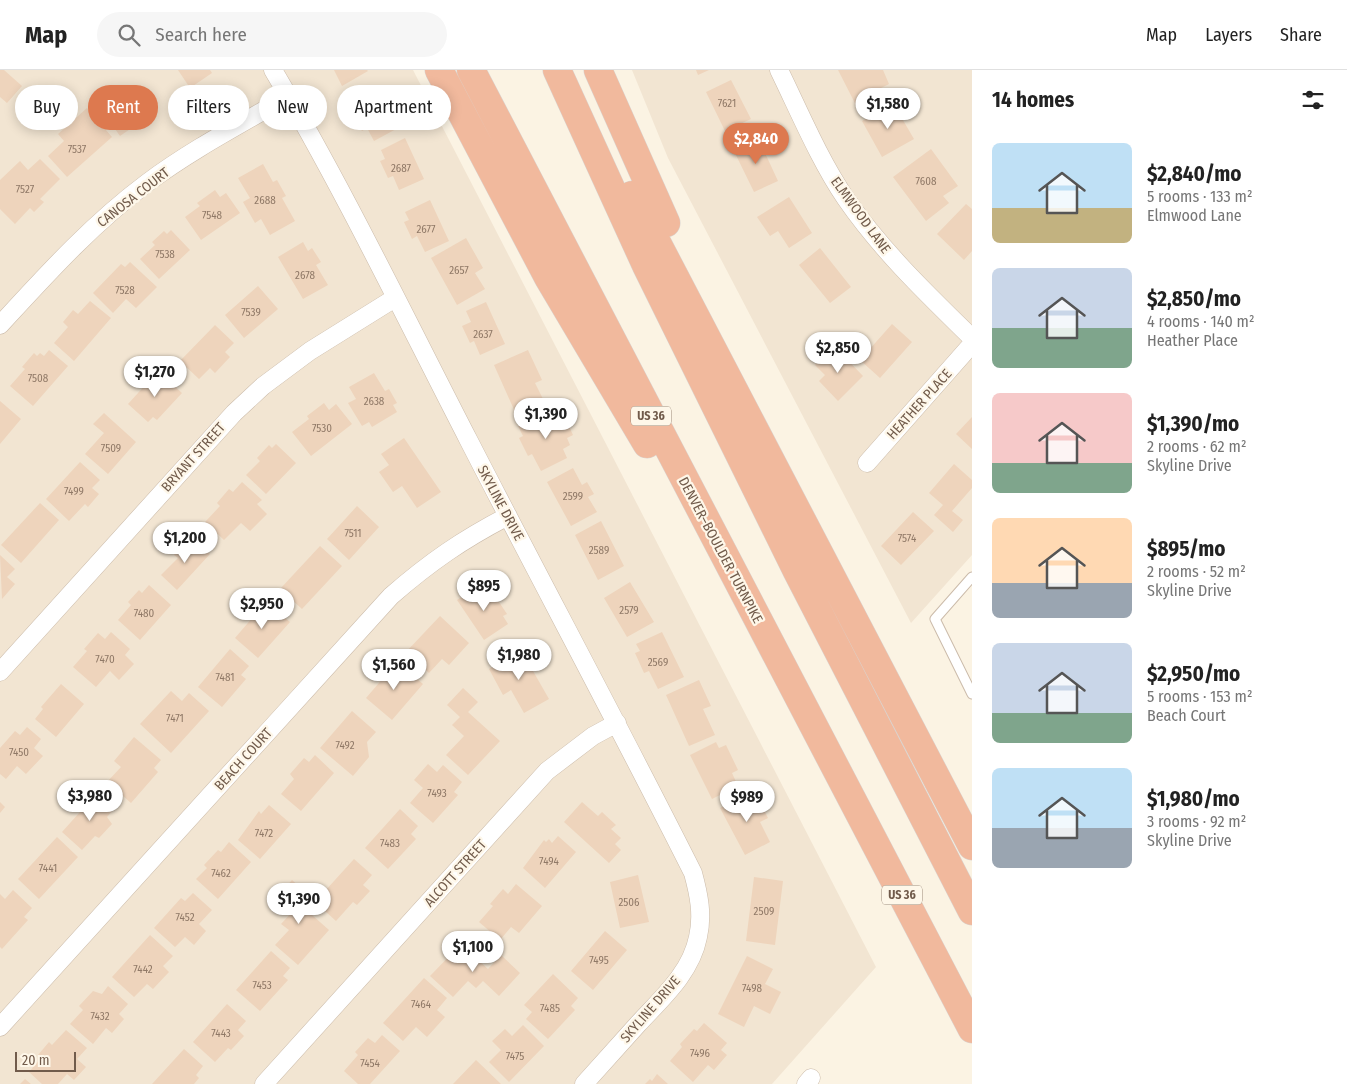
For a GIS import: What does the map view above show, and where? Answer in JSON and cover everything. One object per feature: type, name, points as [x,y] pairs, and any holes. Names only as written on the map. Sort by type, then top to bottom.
[{"type":"highway","points":[[439,70],[548,277],[832,761]]},
{"type":"highway","name":"DENVER–BOULDER TURNPIKE","points":[[471,70],[972,1029]]},
{"type":"highway","points":[[557,70],[650,274],[797,571],[972,912]]},
{"type":"highway","points":[[567,70],[972,846]]},
{"type":"highway","points":[[598,70],[802,520]]},
{"type":"street","name":"SKYLINE DRIVE","points":[[273,70],[282,85]]},
{"type":"street","name":"ELMWOOD LANE","points":[[779,70],[824,162],[868,229],[908,276],[972,338]]},
{"type":"street","name":"CANOSA COURT","points":[[0,326],[49,272],[88,233],[146,183],[259,114]]},
{"type":"street","name":"SKYLINE DRIVE","points":[[309,130],[508,516],[618,723],[693,874],[698,892],[701,923],[698,939],[689,962],[667,993],[584,1084]]},
{"type":"street","name":"BRYANT STREET","points":[[0,672],[234,413],[263,386],[310,350],[395,298]]},
{"type":"street","name":"HEATHER PLACE","points":[[867,463],[972,344]]},
{"type":"street","name":"BEACH COURT","points":[[0,1028],[391,596],[418,572],[460,541],[508,516]]},
{"type":"street","name":"ALCOTT STREET","points":[[264,1084],[547,770],[578,746],[618,723]]},
{"type":"lane","points":[[972,577],[935,619],[972,694]]},
{"type":"shaded area","points":[[0,70],[413,70],[421,85],[337,85],[337,130],[444,130],[876,967],[772,1084],[0,1084]]},
{"type":"shaded area","points":[[632,70],[972,70],[972,555],[911,623],[668,158]]},
{"type":"building","points":[[0,70],[4,70],[21,85],[15,85],[15,94],[7,103],[0,97]]},
{"type":"building","points":[[178,70],[210,70],[212,73],[194,85],[188,85]]},
{"type":"building","points":[[334,70],[368,71],[344,85],[342,85]]},
{"type":"building","points":[[696,70],[709,70],[698,75]]},
{"type":"building","points":[[838,70],[883,70],[889,84],[879,89],[885,101],[860,113]]},
{"type":"building","points":[[731,80],[751,119],[725,131],[706,92]]},
{"type":"building","points":[[893,103],[914,139],[882,157],[862,121]]},
{"type":"building","points":[[87,108],[88,130],[106,130],[112,137],[67,177],[48,156],[64,141],[58,134],[62,130],[78,130],[78,116]]},
{"type":"building","points":[[116,130],[129,130],[120,136]]},
{"type":"building","points":[[368,130],[394,130],[374,141]]},
{"type":"building","points":[[405,138],[424,179],[399,190],[393,176],[388,178],[380,161],[385,159],[381,150]]},
{"type":"building","points":[[758,138],[778,181],[754,192],[733,149]]},
{"type":"building","points":[[931,149],[958,186],[943,196],[949,203],[926,221],[893,177]]},
{"type":"building","points":[[40,159],[60,179],[40,199],[44,202],[34,212],[30,208],[15,224],[0,209],[0,180],[20,161],[28,170]]},
{"type":"building","points":[[263,164],[273,182],[277,180],[286,196],[282,198],[295,221],[270,235],[261,219],[255,223],[243,202],[250,198],[238,178]]},
{"type":"building","points":[[215,190],[220,197],[226,193],[240,213],[201,240],[185,217],[200,206],[197,203]]},
{"type":"building","points":[[789,197],[812,233],[789,248],[778,231],[770,236],[757,217]]},
{"type":"building","points":[[430,200],[449,241],[425,252],[417,236],[412,239],[404,222],[409,220],[405,212]]},
{"type":"building","points":[[966,204],[972,209],[972,251],[964,260],[937,234]]},
{"type":"building","points":[[171,230],[190,250],[159,279],[140,259],[155,245],[152,242],[164,231],[167,234]]},
{"type":"building","points":[[466,238],[483,268],[475,273],[485,289],[457,305],[431,258]]},
{"type":"building","points":[[303,242],[308,251],[312,248],[321,262],[316,265],[328,285],[303,299],[278,257]]},
{"type":"building","points":[[820,248],[851,287],[830,303],[799,265]]},
{"type":"building","points":[[130,262],[157,287],[136,308],[126,299],[113,313],[93,293],[121,264],[125,267]]},
{"type":"building","points":[[258,286],[278,309],[244,338],[225,315]]},
{"type":"building","points":[[90,301],[111,318],[74,361],[54,343],[68,327],[63,322],[73,310],[78,314]]},
{"type":"building","points":[[486,302],[505,344],[480,355],[474,341],[470,343],[462,326],[471,322],[466,311]]},
{"type":"building","points":[[892,324],[912,342],[880,378],[860,360]]},
{"type":"building","points":[[215,325],[234,343],[225,352],[230,357],[215,373],[210,368],[199,379],[180,361]]},
{"type":"building","points":[[834,346],[863,376],[838,401],[819,381],[825,375],[815,365]]},
{"type":"building","points":[[49,350],[68,366],[33,406],[10,386],[25,369],[22,367],[34,353],[37,356],[40,353],[44,356]]},
{"type":"building","points":[[528,350],[542,380],[535,383],[544,401],[516,414],[494,365]]},
{"type":"building","points":[[158,371],[182,393],[157,420],[153,417],[148,422],[128,404]]},
{"type":"building","points":[[374,373],[385,391],[389,389],[397,403],[393,405],[397,412],[372,427],[369,422],[362,426],[348,403],[356,399],[349,387]]},
{"type":"building","points":[[0,401],[21,419],[0,444]]},
{"type":"building","points":[[324,403],[329,410],[336,404],[352,424],[311,456],[292,432],[309,419],[307,416]]},
{"type":"building","points":[[104,413],[136,442],[108,474],[85,454],[104,433],[93,424]]},
{"type":"building","points":[[545,413],[547,418],[555,414],[561,425],[567,422],[573,435],[567,438],[570,445],[563,449],[567,458],[541,471],[532,454],[528,456],[519,438],[523,436],[518,426]]},
{"type":"building","points":[[972,417],[972,449],[956,434]]},
{"type":"building","points":[[404,438],[441,492],[417,508],[402,486],[393,492],[379,472],[389,465],[381,454]]},
{"type":"building","points":[[276,444],[296,463],[266,494],[246,475],[260,461],[257,458],[269,445],[272,448]]},
{"type":"building","points":[[80,462],[100,480],[92,488],[99,494],[88,507],[85,504],[69,521],[46,499]]},
{"type":"building","points":[[954,464],[972,480],[972,488],[952,511],[963,520],[953,532],[934,515],[943,505],[929,493]]},
{"type":"building","points":[[573,468],[582,485],[587,482],[594,494],[588,497],[597,512],[571,526],[547,482]]},
{"type":"building","points":[[242,482],[262,500],[257,504],[267,514],[250,531],[241,523],[224,540],[205,522],[220,506],[217,503],[229,489],[233,492]]},
{"type":"building","points":[[40,503],[59,520],[21,563],[1,545]]},
{"type":"building","points":[[357,506],[379,527],[349,560],[327,539]]},
{"type":"building","points":[[913,512],[934,531],[901,565],[881,546]]},
{"type":"building","points":[[601,521],[624,566],[598,580],[575,535]]},
{"type":"building","points":[[194,540],[210,554],[177,590],[161,575],[178,558],[174,555],[184,543],[188,546]]},
{"type":"building","points":[[320,546],[342,566],[302,609],[280,589]]},
{"type":"building","points":[[0,555],[15,569],[7,577],[15,584],[2,599]]},
{"type":"building","points":[[630,582],[654,622],[627,637],[604,598]]},
{"type":"building","points":[[481,584],[493,602],[497,599],[507,614],[503,616],[508,624],[484,640],[457,600]]},
{"type":"building","points":[[149,585],[171,605],[140,640],[118,620],[131,605],[128,602],[139,590],[142,593]]},
{"type":"building","points":[[266,602],[290,622],[258,658],[235,638]]},
{"type":"building","points":[[440,616],[469,643],[449,665],[442,659],[429,673],[406,652]]},
{"type":"building","points":[[111,632],[130,649],[125,655],[134,664],[119,680],[110,671],[96,687],[73,667],[87,651],[84,649],[98,633],[105,639]]},
{"type":"building","points":[[662,632],[684,677],[658,689],[649,671],[644,673],[635,653],[640,651],[636,644]]},
{"type":"building","points":[[230,649],[249,666],[241,675],[246,679],[222,707],[198,687]]},
{"type":"building","points":[[521,650],[549,699],[524,713],[511,690],[503,695],[489,669]]},
{"type":"building","points":[[397,662],[423,684],[392,720],[366,698]]},
{"type":"building","points":[[699,680],[711,706],[703,709],[715,735],[689,746],[666,695]]},
{"type":"building","points":[[61,684],[84,704],[56,737],[35,719],[43,709],[41,707]]},
{"type":"building","points":[[463,688],[478,702],[468,712],[500,741],[468,775],[446,755],[464,736],[452,725],[460,717],[447,705]]},
{"type":"building","points":[[171,691],[182,701],[189,693],[209,711],[171,753],[140,724]]},
{"type":"building","points":[[352,711],[376,732],[367,742],[369,757],[353,776],[320,748]]},
{"type":"building","points":[[27,727],[41,739],[34,748],[43,756],[26,774],[17,766],[6,779],[0,774],[0,748],[15,731],[20,735]]},
{"type":"building","points":[[134,737],[161,760],[154,768],[158,772],[131,803],[107,782],[121,767],[114,761]]},
{"type":"building","points":[[716,742],[719,748],[726,745],[738,770],[732,773],[738,786],[712,799],[690,755]]},
{"type":"building","points":[[315,755],[334,773],[301,811],[281,794],[294,779],[290,774],[304,758],[309,762]]},
{"type":"building","points":[[428,764],[437,772],[443,765],[462,782],[454,792],[458,795],[433,823],[410,803],[423,788],[414,780]]},
{"type":"building","points":[[97,793],[115,808],[107,817],[112,824],[99,838],[95,836],[82,850],[62,832]]},
{"type":"building","points":[[746,795],[751,804],[759,800],[768,818],[760,822],[770,842],[745,855],[720,808]]},
{"type":"building","points":[[0,802],[5,807],[0,813]]},
{"type":"building","points":[[582,802],[598,816],[602,812],[616,825],[611,829],[621,838],[615,844],[621,850],[609,863],[564,822]]},
{"type":"building","points":[[269,805],[291,824],[260,859],[238,840],[259,811],[261,814]]},
{"type":"building","points":[[400,809],[418,826],[411,834],[416,839],[388,869],[365,848]]},
{"type":"building","points":[[558,836],[576,852],[545,888],[523,868],[544,840],[546,842],[549,839],[552,843]]},
{"type":"building","points":[[57,837],[78,857],[39,899],[18,879]]},
{"type":"building","points":[[229,842],[251,862],[218,899],[196,879],[207,868],[204,865],[218,850],[221,852]]},
{"type":"building","points":[[354,859],[372,875],[363,885],[370,891],[357,905],[353,902],[336,921],[315,902]]},
{"type":"building","points":[[638,875],[649,922],[620,928],[610,882]]},
{"type":"building","points":[[754,877],[783,881],[775,945],[746,941]]},
{"type":"building","points":[[292,880],[311,897],[303,907],[329,930],[298,965],[275,945],[289,930],[281,924],[293,911],[277,897]]},
{"type":"building","points":[[516,884],[542,906],[519,933],[511,927],[500,940],[479,922],[493,906],[490,904],[503,889],[508,894]]},
{"type":"building","points":[[13,890],[32,908],[24,917],[28,920],[2,949],[0,947],[0,894],[5,899]]},
{"type":"building","points":[[193,893],[212,910],[199,924],[206,931],[194,945],[185,937],[175,947],[154,928],[181,898],[185,901]]},
{"type":"building","points":[[605,931],[627,950],[593,990],[571,971]]},
{"type":"building","points":[[150,935],[173,956],[163,966],[169,972],[153,989],[147,984],[134,997],[112,977]]},
{"type":"building","points":[[461,944],[488,969],[501,955],[520,973],[499,996],[483,981],[476,988],[468,981],[453,997],[430,976]]},
{"type":"building","points":[[271,951],[290,968],[283,976],[288,980],[260,1011],[236,990]]},
{"type":"building","points":[[747,956],[773,969],[765,984],[781,992],[770,1014],[754,1006],[744,1027],[718,1014]]},
{"type":"building","points":[[553,974],[578,998],[571,1006],[575,1010],[548,1039],[526,1019],[532,1012],[524,1005]]},
{"type":"building","points":[[424,978],[447,998],[437,1010],[445,1017],[427,1037],[416,1027],[403,1041],[383,1023]]},
{"type":"building","points":[[108,986],[128,1004],[119,1014],[124,1019],[112,1033],[106,1028],[93,1044],[70,1024],[83,1010],[79,1006],[93,991],[102,994]]},
{"type":"building","points":[[227,1004],[246,1021],[238,1030],[244,1036],[231,1050],[228,1048],[215,1062],[193,1042]]},
{"type":"building","points":[[704,1023],[727,1043],[721,1050],[727,1055],[714,1070],[708,1065],[693,1082],[670,1061],[682,1047],[680,1044],[694,1029],[697,1031]]},
{"type":"building","points":[[523,1025],[544,1046],[509,1082],[489,1062],[501,1050],[492,1041],[505,1029],[512,1036]]},
{"type":"building","points":[[66,1030],[87,1048],[77,1059],[86,1067],[74,1080],[67,1074],[58,1084],[42,1084],[29,1072],[41,1058],[38,1055],[49,1042],[52,1045]]},
{"type":"building","points":[[382,1035],[400,1051],[370,1084],[358,1084],[344,1071],[358,1055],[355,1052],[368,1038],[375,1043]]},
{"type":"building","points":[[184,1049],[203,1066],[196,1075],[199,1078],[194,1084],[152,1084]]},
{"type":"building","points":[[476,1060],[501,1084],[453,1084]]},
{"type":"building","points":[[657,1074],[668,1084],[645,1084],[650,1079],[652,1081]]},
{"type":"building","points":[[25,1079],[31,1084],[20,1084]]}]
